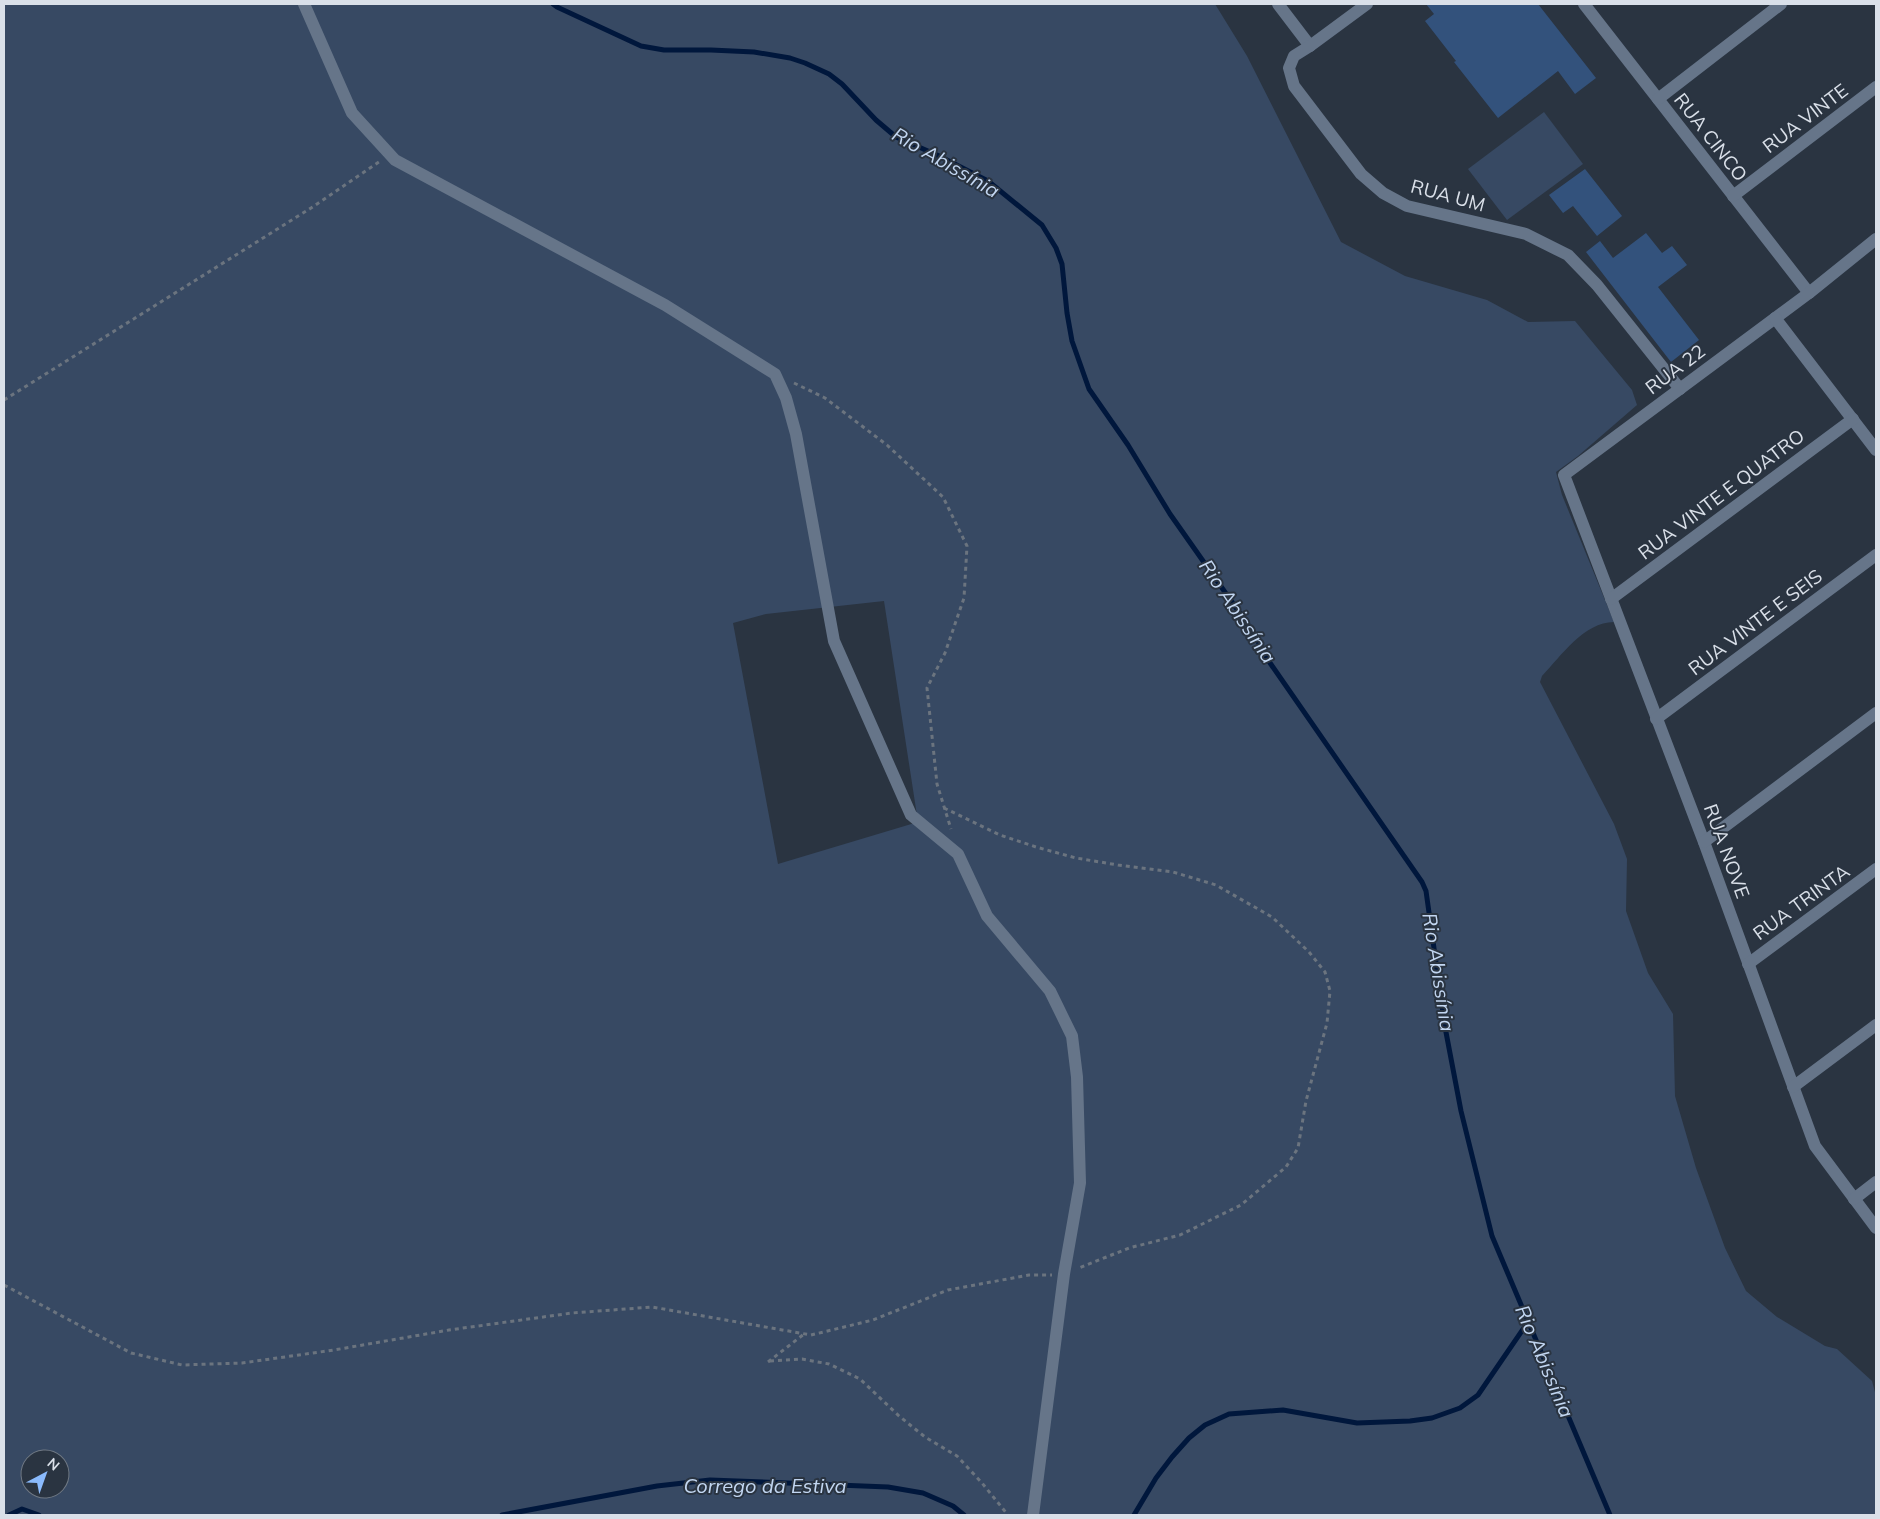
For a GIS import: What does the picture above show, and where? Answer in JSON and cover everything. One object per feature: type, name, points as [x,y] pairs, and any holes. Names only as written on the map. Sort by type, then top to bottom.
[{"type":"street","points":[[304,4],[352,113],[395,160],[665,305],[776,374],[786,398],[796,434],[834,641],[911,815],[958,854],[987,916],[1050,991],[1072,1036],[1077,1077],[1080,1183],[1064,1274],[1032,1515]]},
{"type":"street","points":[[1278,4],[1310,46]]},
{"type":"street","name":"RUA UM","points":[[1367,4],[1294,56],[1289,68],[1294,86],[1360,174],[1383,193],[1407,206],[1526,234],[1568,255],[1597,285],[1680,389]]},
{"type":"street","name":"RUA CINCO","points":[[1584,4],[1809,293]]},
{"type":"street","points":[[1658,99],[1781,4]]},
{"type":"street","name":"RUA VINTE","points":[[1734,196],[1876,87]]},
{"type":"street","name":"RUA 22","points":[[1564,475],[1809,293],[1876,239]]},
{"type":"street","points":[[1775,318],[1876,450]]},
{"type":"street","name":"RUA VINTE E QUATRO","points":[[1611,599],[1853,419]]},
{"type":"street","name":"RUA NOVE","points":[[1564,475],[1704,842],[1814,1146],[1876,1228]]},
{"type":"street","name":"RUA VINTE E SEIS","points":[[1656,719],[1876,555]]},
{"type":"street","points":[[1704,842],[1876,713]]},
{"type":"street","name":"RUA TRINTA","points":[[1748,964],[1876,869]]},
{"type":"street","points":[[1793,1087],[1876,1025]]},
{"type":"street","points":[[1854,1199],[1876,1182]]},
{"type":"path","points":[[4,400],[311,208],[390,154]]},
{"type":"path","points":[[776,374],[825,398],[887,445],[943,497],[967,546],[964,598],[944,653],[927,688],[934,740],[937,784],[958,854]]},
{"type":"path","points":[[4,1285],[131,1353],[182,1365],[242,1363],[572,1313],[652,1307],[811,1335],[873,1320],[948,1290],[1029,1275],[1064,1274],[1129,1248],[1180,1235],[1241,1205],[1286,1167],[1298,1148],[1306,1101],[1327,1023],[1330,991],[1325,972],[1309,952],[1272,917],[1216,884],[1173,872],[1076,858],[1036,847],[1000,835],[944,808]]},
{"type":"path","points":[[805,1334],[769,1362],[802,1360],[829,1364],[860,1379],[899,1416],[925,1437],[957,1456],[982,1482],[1008,1515]]},
{"type":"shaded area","points":[[4,4],[1215,4],[1247,56],[1341,242],[1405,276],[1487,300],[1528,322],[1575,321],[1632,390],[1637,405],[1578,456],[1556,472],[1562,495],[1614,622],[1603,624],[1583,634],[1557,659],[1542,676],[1540,682],[1614,824],[1627,859],[1626,911],[1648,973],[1673,1014],[1675,1096],[1696,1168],[1725,1248],[1746,1291],[1777,1317],[1825,1346],[1837,1349],[1872,1381],[1876,1396],[1876,1515],[4,1515]],"holes":[[[884,601],[918,822],[778,864],[733,623],[766,614]]]},
{"type":"shaded area","points":[[1544,112],[1583,164],[1507,220],[1468,169]]},
{"type":"building","points":[[1426,4],[1538,4],[1596,78],[1575,94],[1558,71],[1498,118],[1425,21],[1434,14]]},
{"type":"building","points":[[1585,169],[1622,216],[1597,236],[1573,206],[1563,213],[1549,195]]},
{"type":"building","points":[[1646,233],[1662,253],[1672,246],[1687,265],[1658,287],[1699,340],[1671,362],[1586,252],[1600,241],[1613,258]]},
{"type":"waterway","name":"Rio Abissínia","points":[[553,4],[641,46],[664,50],[754,52],[790,58],[805,63],[829,74],[842,84],[876,120],[896,137],[988,181],[1042,225],[1056,248],[1062,264],[1072,341],[1089,389],[1128,445],[1170,514],[1253,632],[1268,660],[1422,882],[1426,891],[1445,1027],[1461,1111],[1492,1236],[1610,1515]]},
{"type":"waterway","name":"Corrego da Estiva","points":[[1134,1515],[1156,1478],[1172,1457],[1189,1438],[1205,1425],[1229,1414],[1283,1410],[1357,1423],[1410,1421],[1432,1418],[1460,1408],[1478,1395],[1528,1322]]},
{"type":"waterway","name":"Corrego da Estiva","points":[[502,1515],[657,1486],[710,1480],[888,1487],[923,1493],[953,1506],[964,1515]]},
{"type":"waterway","name":"Corrego da Estiva","points":[[9,1515],[22,1509],[39,1515]]}]
